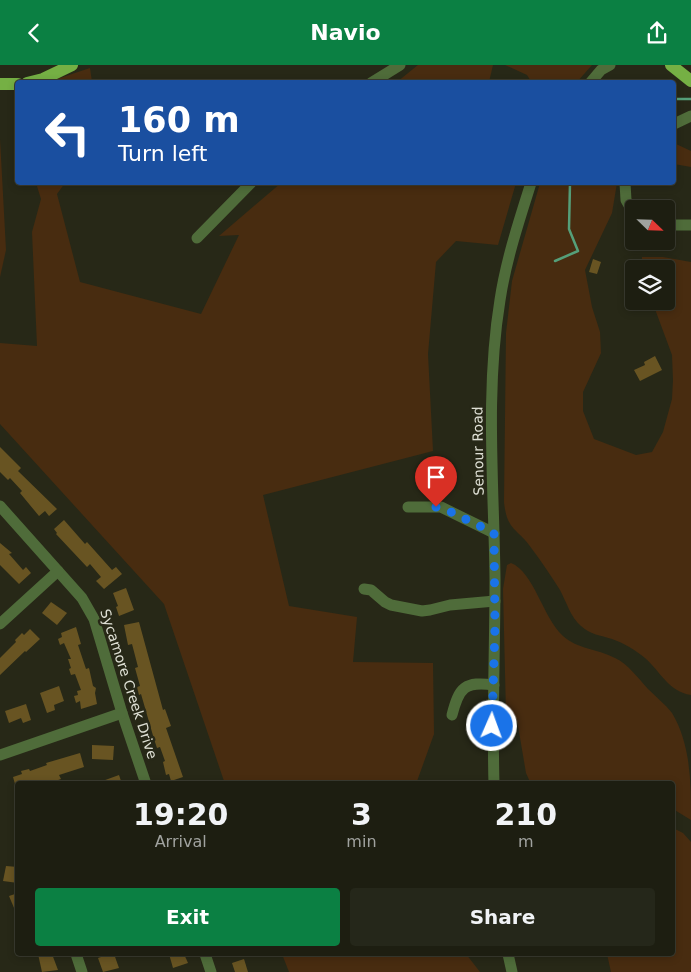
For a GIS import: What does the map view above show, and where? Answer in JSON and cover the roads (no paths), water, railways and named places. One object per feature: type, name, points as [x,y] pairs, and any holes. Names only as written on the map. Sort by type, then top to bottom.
[{"type":"main road","points":[[39,80],[72,65]]},
{"type":"main road","points":[[671,65],[691,81]]},
{"type":"main road","points":[[0,84],[15,83]]},
{"type":"street","points":[[377,80],[400,65]]},
{"type":"street","points":[[593,80],[601,70],[610,65]]},
{"type":"street","points":[[676,123],[691,116]]},
{"type":"street","points":[[197,238],[249,185]]},
{"type":"street","name":"Senour Road","points":[[494,781],[495,601],[491,414],[500,299],[509,255],[529,185]]},
{"type":"street","points":[[625,185],[626,200]]},
{"type":"street","points":[[675,225],[691,225]]},
{"type":"street","name":"Sycamore Creek Drive","points":[[0,506],[82,598],[94,619],[122,713],[145,781]]},
{"type":"street","points":[[408,507],[442,507],[494,533]]},
{"type":"street","points":[[0,624],[58,571]]},
{"type":"street","points":[[364,589],[372,590],[391,605],[422,611],[450,605],[495,601]]},
{"type":"street","points":[[452,715],[455,702],[464,688],[470,684],[480,683],[494,685]]},
{"type":"street","points":[[0,755],[122,713]]},
{"type":"street","points":[[77,956],[82,972]]},
{"type":"street","points":[[206,956],[211,972]]},
{"type":"street","points":[[508,956],[512,972]]},
{"type":"waterway","points":[[676,99],[691,99]]},
{"type":"waterway","points":[[555,261],[578,251],[569,229],[570,185]]}]
